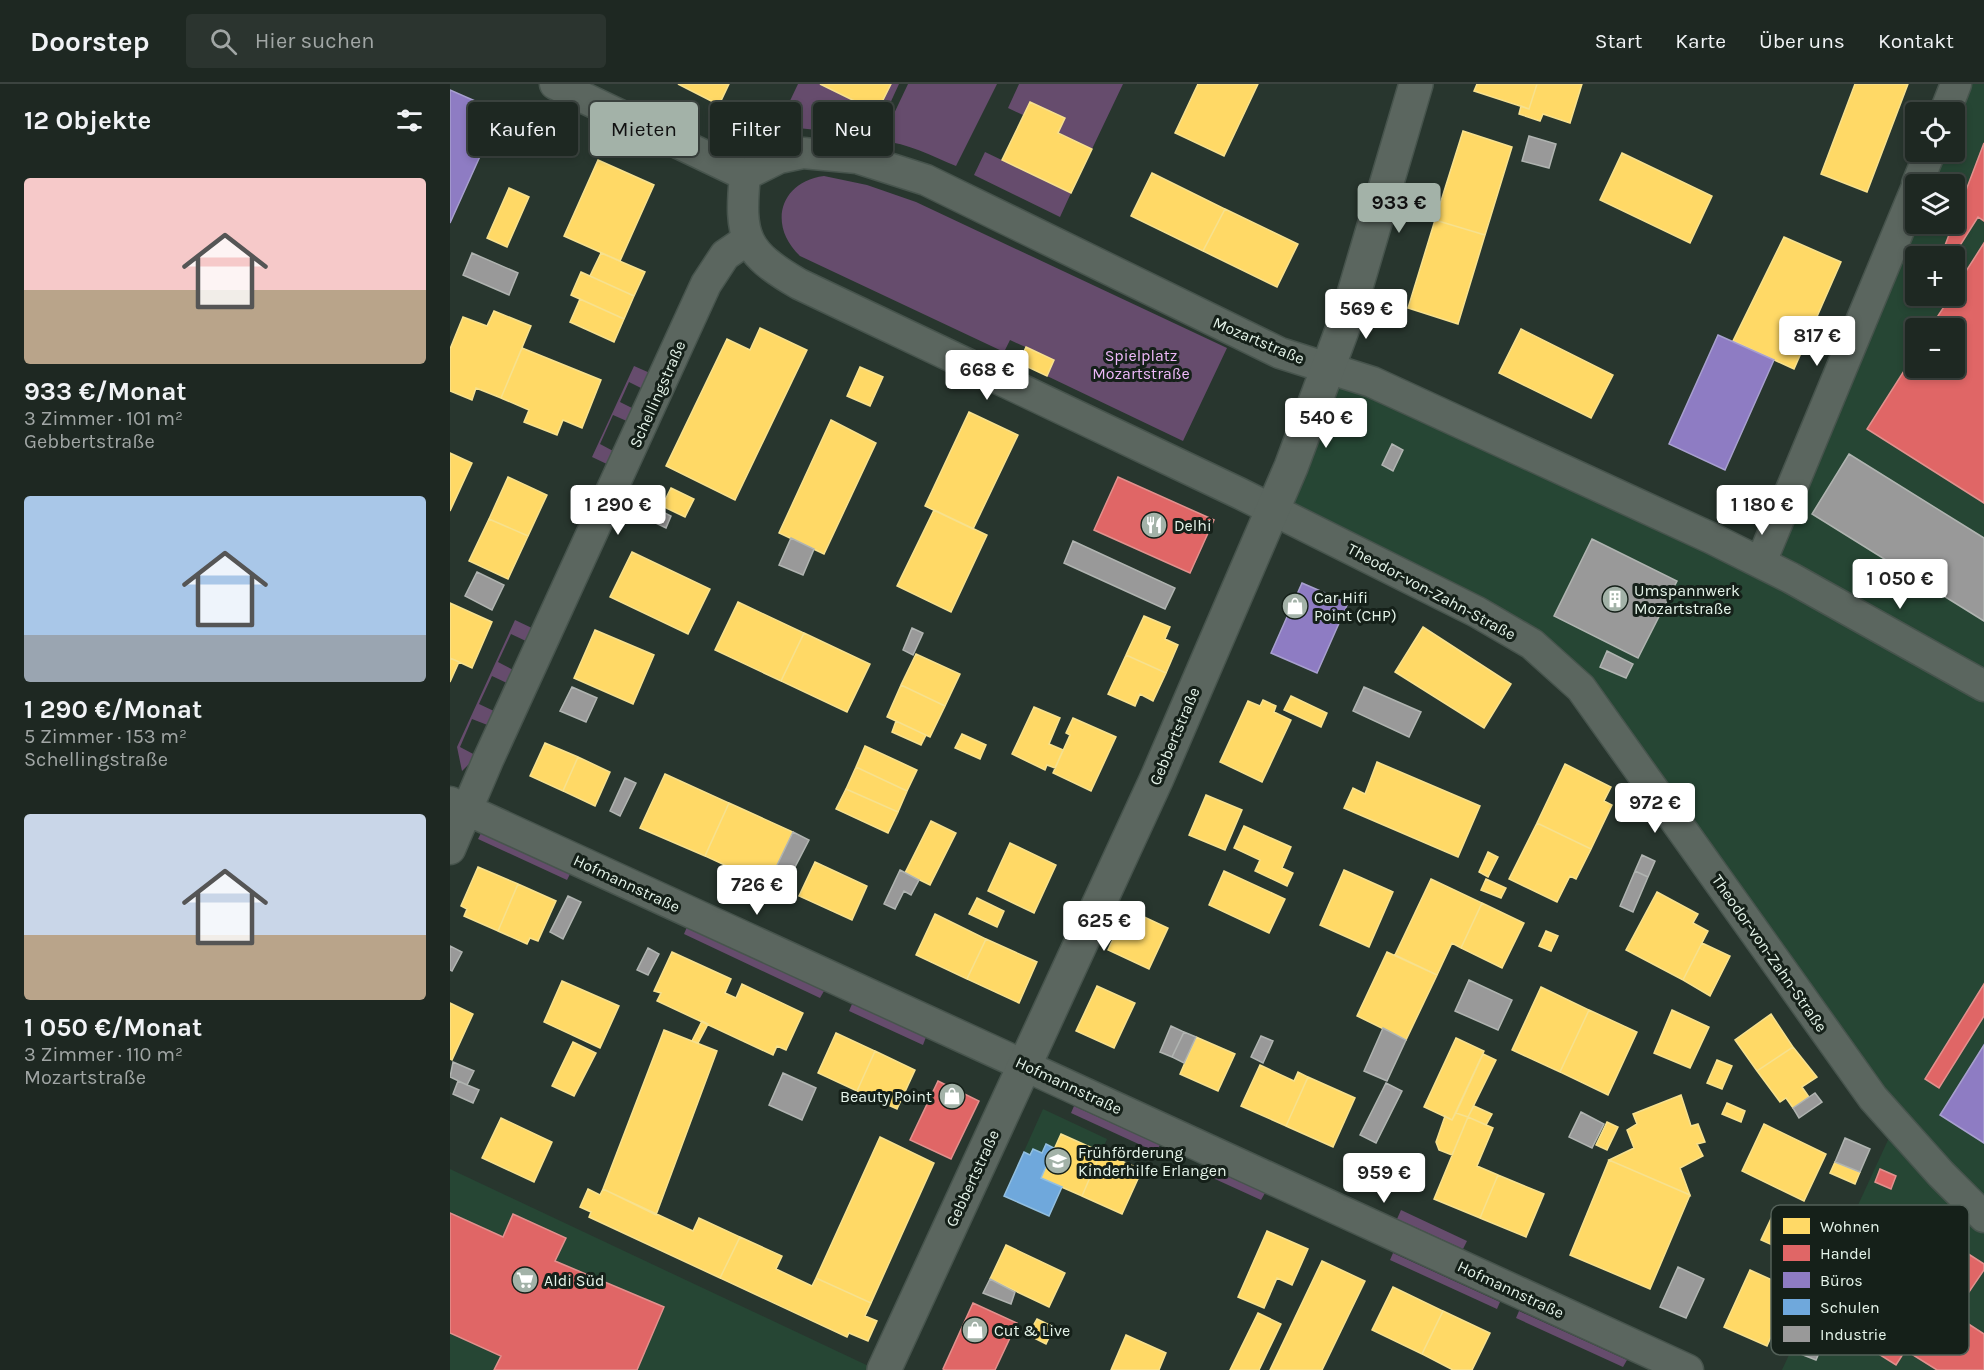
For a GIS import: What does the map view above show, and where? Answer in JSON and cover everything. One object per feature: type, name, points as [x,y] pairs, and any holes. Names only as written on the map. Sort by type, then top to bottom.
[{"type":"street","points":[[555,84],[745,174],[742,218],[747,240]]},
{"type":"street","name":"Gebbertstraße","points":[[884,1370],[1157,778],[1272,509],[1330,368],[1416,84]]},
{"type":"street","points":[[1949,102],[1956,84]]},
{"type":"street","name":"Mozartstraße","points":[[745,174],[779,158],[803,153],[857,158],[926,180],[1280,353],[1372,382],[1475,431],[1612,491],[1761,562],[1984,686]]},
{"type":"street","points":[[1761,562],[1905,215]]},
{"type":"street","name":"Theodor-von-Zahn-Straße","points":[[747,240],[768,266],[799,284],[1272,509],[1477,612],[1532,644],[1581,688],[1873,1098],[1941,1174],[1984,1217]]},
{"type":"street","name":"Schellingstraße","points":[[450,849],[459,806],[706,284],[725,255],[747,240]]},
{"type":"street","name":"Hofmannstraße","points":[[459,806],[1688,1370]]},
{"type":"shaded area","points":[[1952,84],[1984,84],[1984,1370],[1782,1370],[1789,1355],[1969,1355],[1969,1205],[1858,1205],[1894,1127],[1546,651],[1276,507],[1335,366],[1761,560],[1905,202],[1905,234],[1965,234],[1965,174],[1916,174],[1921,162],[1965,162],[1965,102],[1953,102]]},
{"type":"shaded area","name":"Frühförderung Kinderhilfe Erlangen","points":[[1043,1109],[1107,1139],[1082,1196],[1062,1187],[1049,1216],[1004,1196]]},
{"type":"shaded area","points":[[450,1169],[877,1370],[450,1370]]},
{"type":"green space","points":[[798,84],[820,84],[858,102],[813,102],[813,130],[801,128],[801,102],[789,102]]},
{"type":"green space","points":[[891,84],[899,84],[891,102],[882,102]]},
{"type":"green space","points":[[908,84],[997,84],[956,166],[929,154],[893,143],[893,116]]},
{"type":"green space","points":[[1019,84],[1123,84],[1092,149],[1058,133],[1064,118],[1030,102],[1023,115],[1008,108]]},
{"type":"green space","points":[[985,152],[1071,193],[1060,217],[974,175]]},
{"type":"green space","name":"Spielplatz Mozartstraße","points":[[824,176],[867,185],[916,202],[1227,348],[1183,441],[1047,376],[1054,360],[1010,340],[1004,352],[800,256],[784,232],[783,207],[788,196],[797,187],[809,180]]},
{"type":"green space","points":[[634,366],[650,373],[643,389],[629,382],[620,402],[634,409],[629,422],[613,415],[600,444],[615,452],[609,465],[592,457]]},
{"type":"green space","points":[[515,620],[534,629],[528,642],[511,634],[498,662],[515,671],[509,684],[492,676],[479,704],[496,712],[490,726],[472,719],[460,747],[477,756],[462,771],[457,747]]},
{"type":"green space","points":[[481,833],[570,874],[567,880],[478,839]]},
{"type":"green space","points":[[687,927],[824,991],[820,998],[684,934]]},
{"type":"green space","points":[[852,1004],[926,1037],[923,1045],[849,1011]]},
{"type":"green space","points":[[1074,1106],[1160,1145],[1156,1152],[1071,1113]]},
{"type":"green space","points":[[1209,1168],[1265,1193],[1261,1200],[1204,1174]]},
{"type":"green space","points":[[1401,1210],[1467,1241],[1463,1249],[1397,1219]]},
{"type":"green space","points":[[1393,1253],[1500,1302],[1497,1309],[1390,1260]]},
{"type":"green space","points":[[1519,1311],[1627,1360],[1623,1367],[1516,1318]]},
{"type":"building: Wohnen","points":[[678,84],[729,84],[720,102],[713,102]]},
{"type":"building: Wohnen","points":[[820,84],[891,84],[882,102],[857,102]]},
{"type":"building: Wohnen","points":[[1198,84],[1258,84],[1224,156],[1175,133]]},
{"type":"building: Wohnen","points":[[1477,84],[1537,84],[1529,109],[1474,91]]},
{"type":"building: Wohnen","points":[[1537,84],[1582,84],[1570,123],[1543,114],[1540,121],[1519,114],[1521,106],[1529,109]]},
{"type":"building: Wohnen","points":[[1855,84],[1908,84],[1867,192],[1821,174]]},
{"type":"building: Wohnen","points":[[1030,102],[1065,118],[1058,133],[1092,149],[1071,193],[1002,160]]},
{"type":"building: Wohnen","points":[[1463,131],[1512,147],[1485,235],[1435,220]]},
{"type":"building: Wohnen","points":[[1622,153],[1712,196],[1690,243],[1600,200]]},
{"type":"building: Wohnen","points":[[598,160],[654,185],[620,261],[564,236]]},
{"type":"building: Wohnen","points":[[1152,173],[1225,209],[1203,251],[1131,216]]},
{"type":"building: Wohnen","points":[[509,188],[529,197],[507,247],[487,238]]},
{"type":"building: Wohnen","points":[[1225,209],[1298,244],[1277,287],[1203,251]]},
{"type":"building: Wohnen","points":[[1435,220],[1485,235],[1458,324],[1408,308]]},
{"type":"building: Wohnen","points":[[1784,237],[1841,262],[1794,369],[1733,341]]},
{"type":"building: Wohnen","points":[[601,253],[645,272],[634,296],[590,276]]},
{"type":"building: Wohnen","points":[[581,272],[634,296],[624,319],[571,295]]},
{"type":"building: Wohnen","points":[[580,299],[624,319],[614,342],[570,322]]},
{"type":"building: Wohnen","points":[[494,311],[531,326],[501,398],[476,388],[472,400],[450,391],[450,349],[463,317],[487,326]]},
{"type":"building: Wohnen","points":[[760,328],[807,350],[735,500],[666,466],[727,339],[750,350]]},
{"type":"building: Wohnen","points":[[1521,329],[1613,375],[1591,418],[1499,373]]},
{"type":"building: Wohnen","points":[[1026,347],[1054,360],[1047,376],[1019,363]]},
{"type":"building: Wohnen","points":[[522,348],[601,380],[582,428],[563,420],[557,435],[524,422],[529,410],[501,398]]},
{"type":"building: Wohnen","points":[[860,367],[883,377],[870,406],[847,396]]},
{"type":"building: Wohnen","points":[[969,412],[1018,435],[973,529],[925,506]]},
{"type":"building: Wohnen","points":[[831,420],[876,443],[824,554],[779,533]]},
{"type":"building: Wohnen","points":[[450,453],[472,463],[450,511]]},
{"type":"building: Wohnen","points":[[508,477],[547,495],[528,536],[489,519]]},
{"type":"building: Wohnen","points":[[671,488],[694,499],[685,517],[662,506]]},
{"type":"building: Wohnen","points":[[934,510],[987,535],[951,612],[897,586]]},
{"type":"building: Wohnen","points":[[489,519],[528,536],[508,579],[469,561]]},
{"type":"building: Wohnen","points":[[632,552],[710,589],[688,634],[610,597]]},
{"type":"building: Wohnen","points":[[738,602],[804,633],[781,681],[715,650]]},
{"type":"building: Wohnen","points":[[450,603],[492,622],[472,668],[450,658]]},
{"type":"building: Wohnen","points":[[1144,616],[1170,627],[1165,639],[1178,645],[1166,673],[1126,655]]},
{"type":"building: Wohnen","points":[[1423,627],[1511,684],[1484,728],[1395,672]]},
{"type":"building: Wohnen","points":[[595,630],[654,655],[633,704],[574,678]]},
{"type":"building: Wohnen","points":[[804,633],[870,664],[847,712],[781,681]]},
{"type":"building: Wohnen","points":[[916,654],[960,674],[945,706],[901,685]]},
{"type":"building: Wohnen","points":[[1126,655],[1166,673],[1153,701],[1140,694],[1135,706],[1108,694]]},
{"type":"building: Wohnen","points":[[450,658],[459,662],[450,682]]},
{"type":"building: Wohnen","points":[[901,685],[945,706],[930,737],[887,717]]},
{"type":"building: Wohnen","points":[[1291,696],[1327,713],[1321,727],[1284,710]]},
{"type":"building: Wohnen","points":[[1263,700],[1276,706],[1274,712],[1291,720],[1262,782],[1220,762],[1248,701],[1260,706]]},
{"type":"building: Wohnen","points":[[1034,707],[1060,718],[1049,744],[1063,750],[1055,768],[1047,765],[1045,770],[1012,754]]},
{"type":"building: Wohnen","points":[[1073,718],[1116,737],[1091,791],[1053,773],[1070,735],[1066,733]]},
{"type":"building: Wohnen","points":[[896,721],[926,735],[921,745],[892,732]]},
{"type":"building: Wohnen","points":[[962,734],[986,745],[980,759],[955,748]]},
{"type":"building: Wohnen","points":[[545,743],[578,757],[563,791],[530,776]]},
{"type":"building: Wohnen","points":[[865,746],[917,770],[907,791],[856,767]]},
{"type":"building: Wohnen","points":[[578,757],[610,772],[595,806],[563,791]]},
{"type":"building: Wohnen","points":[[1377,762],[1480,806],[1458,857],[1344,808],[1353,788],[1365,794]]},
{"type":"building: Wohnen","points":[[1565,764],[1611,787],[1604,801],[1612,805],[1591,849],[1537,823]]},
{"type":"building: Wohnen","points":[[856,767],[907,791],[898,812],[846,789]]},
{"type":"building: Wohnen","points":[[665,774],[729,803],[705,856],[640,828]]},
{"type":"building: Wohnen","points":[[846,789],[898,812],[888,833],[836,809]]},
{"type":"building: Wohnen","points":[[1206,795],[1242,810],[1225,850],[1189,835]]},
{"type":"building: Wohnen","points":[[729,803],[793,832],[768,885],[705,856]]},
{"type":"building: Wohnen","points":[[931,821],[956,833],[930,885],[905,873]]},
{"type":"building: Wohnen","points":[[1537,823],[1591,849],[1576,879],[1570,876],[1557,902],[1509,879]]},
{"type":"building: Wohnen","points":[[1244,826],[1291,847],[1282,868],[1293,873],[1287,886],[1255,871],[1260,860],[1234,848]]},
{"type":"building: Wohnen","points":[[1010,843],[1056,865],[1034,913],[988,891]]},
{"type":"building: Wohnen","points":[[1488,852],[1498,857],[1488,877],[1479,872]]},
{"type":"building: Wohnen","points":[[815,862],[867,886],[852,920],[799,896]]},
{"type":"building: Wohnen","points":[[478,867],[518,884],[498,931],[464,916],[467,909],[461,906]]},
{"type":"building: Wohnen","points":[[1344,870],[1393,892],[1369,947],[1320,925]]},
{"type":"building: Wohnen","points":[[1224,871],[1285,899],[1269,933],[1209,905]]},
{"type":"building: Wohnen","points":[[1431,879],[1482,903],[1461,948],[1452,943],[1437,975],[1395,955]]},
{"type":"building: Wohnen","points":[[1486,879],[1506,888],[1501,898],[1481,890]]},
{"type":"building: Wohnen","points":[[518,884],[556,901],[538,941],[530,938],[527,944],[498,931]]},
{"type":"building: Wohnen","points":[[1657,892],[1698,914],[1693,923],[1708,931],[1683,980],[1626,950]]},
{"type":"building: Wohnen","points":[[977,898],[1004,911],[997,927],[969,914]]},
{"type":"building: Wohnen","points":[[1482,903],[1524,923],[1502,968],[1461,948]]},
{"type":"building: Wohnen","points":[[1127,909],[1168,928],[1149,969],[1108,950]]},
{"type":"building: Wohnen","points":[[935,914],[986,939],[967,979],[916,955]]},
{"type":"building: Wohnen","points":[[1546,931],[1558,936],[1551,951],[1539,946]]},
{"type":"building: Wohnen","points":[[986,939],[1037,962],[1019,1003],[967,979]]},
{"type":"building: Wohnen","points":[[1702,943],[1730,956],[1710,996],[1683,980]]},
{"type":"building: Wohnen","points":[[672,952],[731,979],[725,993],[736,998],[742,984],[803,1013],[786,1050],[777,1046],[773,1055],[657,1001],[661,993],[654,991]]},
{"type":"building: Wohnen","points":[[1387,952],[1437,975],[1406,1040],[1357,1016]]},
{"type":"building: Wohnen","points":[[562,981],[619,1006],[600,1048],[544,1022]]},
{"type":"building: Wohnen","points":[[1097,986],[1135,1003],[1114,1048],[1076,1031]]},
{"type":"building: Wohnen","points":[[1541,987],[1589,1010],[1560,1072],[1512,1050]]},
{"type":"building: Wohnen","points":[[450,1003],[473,1014],[452,1060],[450,1059]]},
{"type":"building: Wohnen","points":[[1589,1010],[1637,1032],[1608,1095],[1560,1072]]},
{"type":"building: Wohnen","points":[[1672,1010],[1709,1027],[1690,1068],[1654,1053]]},
{"type":"building: Wohnen","points":[[1771,1014],[1793,1047],[1757,1071],[1735,1040]]},
{"type":"building: Wohnen","points":[[702,1021],[708,1024],[698,1043],[692,1041]]},
{"type":"building: Wohnen","points":[[664,1030],[717,1051],[656,1215],[603,1189]]},
{"type":"building: Wohnen","points":[[836,1033],[875,1051],[857,1091],[818,1073]]},
{"type":"building: Wohnen","points":[[1196,1037],[1235,1054],[1218,1091],[1180,1074]]},
{"type":"building: Wohnen","points":[[1456,1038],[1484,1051],[1452,1120],[1424,1107]]},
{"type":"building: Wohnen","points":[[573,1042],[596,1053],[574,1096],[552,1086]]},
{"type":"building: Wohnen","points":[[1793,1047],[1817,1077],[1802,1087],[1809,1097],[1793,1108],[1786,1098],[1780,1102],[1757,1071]]},
{"type":"building: Wohnen","points":[[875,1051],[915,1070],[897,1109],[857,1091]]},
{"type":"building: Wohnen","points":[[1483,1054],[1496,1060],[1468,1117],[1456,1113]]},
{"type":"building: Wohnen","points":[[1717,1060],[1732,1066],[1722,1089],[1707,1083]]},
{"type":"building: Wohnen","points":[[1260,1065],[1294,1081],[1298,1072],[1308,1077],[1286,1126],[1241,1106]]},
{"type":"building: Wohnen","points":[[1308,1077],[1355,1098],[1333,1147],[1286,1126]]},
{"type":"building: Wohnen","points":[[1681,1095],[1691,1126],[1698,1124],[1705,1142],[1697,1144],[1703,1156],[1680,1168],[1690,1195],[1609,1160],[1634,1148],[1627,1130],[1637,1124],[1633,1114]]},
{"type":"building: Wohnen","points":[[1727,1103],[1745,1111],[1741,1122],[1722,1114]]},
{"type":"building: Wohnen","points":[[1474,1106],[1492,1114],[1486,1125],[1468,1117]]},
{"type":"building: Wohnen","points":[[1456,1113],[1468,1117],[1452,1155],[1439,1150],[1436,1142],[1445,1116],[1452,1120]]},
{"type":"building: Wohnen","points":[[1468,1117],[1493,1128],[1477,1166],[1498,1175],[1480,1218],[1434,1199]]},
{"type":"building: Wohnen","points":[[501,1118],[552,1142],[534,1182],[482,1158]]},
{"type":"building: Wohnen","points":[[1607,1122],[1618,1127],[1607,1150],[1596,1145]]},
{"type":"building: Wohnen","points":[[1764,1124],[1826,1154],[1804,1201],[1742,1171]]},
{"type":"building: Wohnen","points":[[1061,1134],[1101,1152],[1082,1196],[1041,1178]]},
{"type":"building: Wohnen","points":[[880,1137],[934,1163],[871,1303],[816,1278]]},
{"type":"building: Wohnen","points":[[1101,1152],[1142,1170],[1122,1214],[1082,1196]]},
{"type":"building: Wohnen","points":[[1609,1160],[1690,1195],[1650,1289],[1570,1255]]},
{"type":"building: Wohnen","points":[[1835,1162],[1860,1172],[1855,1184],[1830,1173]]},
{"type":"building: Wohnen","points":[[1498,1175],[1544,1194],[1526,1237],[1480,1218]]},
{"type":"building: Wohnen","points":[[588,1189],[600,1195],[603,1189],[693,1231],[699,1218],[740,1237],[720,1278],[589,1217],[591,1212],[580,1207]]},
{"type":"building: Wohnen","points":[[1771,1219],[1771,1244],[1761,1240]]},
{"type":"building: Wohnen","points":[[1267,1231],[1308,1249],[1292,1285],[1277,1278],[1264,1308],[1238,1297]]},
{"type":"building: Wohnen","points":[[740,1237],[782,1256],[776,1269],[812,1286],[816,1278],[871,1303],[865,1316],[877,1321],[868,1341],[849,1333],[847,1337],[720,1278]]},
{"type":"building: Wohnen","points":[[1006,1245],[1065,1273],[1049,1307],[990,1279]]},
{"type":"building: Wohnen","points":[[1322,1261],[1365,1281],[1322,1370],[1270,1370]]},
{"type":"building: Wohnen","points":[[1750,1270],[1771,1280],[1771,1337],[1767,1346],[1724,1327]]},
{"type":"building: Wohnen","points":[[1393,1287],[1443,1311],[1422,1354],[1372,1330]]},
{"type":"building: Wohnen","points":[[1443,1311],[1490,1333],[1472,1370],[1453,1370],[1422,1354]]},
{"type":"building: Wohnen","points":[[1258,1313],[1281,1324],[1259,1370],[1230,1370]]},
{"type":"building: Wohnen","points":[[1037,1319],[1054,1327],[1046,1344],[1028,1335]]},
{"type":"building: Wohnen","points":[[1126,1335],[1166,1353],[1159,1370],[1111,1370]]},
{"type":"building: Handel","points":[[1984,143],[1984,221],[1978,217],[1960,246],[1945,246],[1949,234],[1965,234],[1965,193]]},
{"type":"building: Handel","points":[[1984,243],[1984,503],[1867,429],[1905,369],[1905,378],[1965,378],[1965,318],[1937,318],[1944,306],[1965,306],[1965,273]]},
{"type":"building: Handel","name":"Delhi","points":[[1118,477],[1214,520],[1190,573],[1094,530]]},
{"type":"building: Handel","points":[[1984,984],[1984,1016],[1939,1088],[1925,1079]]},
{"type":"building: Handel","points":[[938,1081],[979,1101],[951,1159],[910,1140]]},
{"type":"building: Handel","points":[[1880,1169],[1896,1176],[1891,1189],[1875,1182]]},
{"type":"building: Handel","name":"Aldi Süd","points":[[450,1213],[503,1237],[513,1214],[566,1238],[555,1261],[664,1307],[637,1370],[494,1370],[501,1356],[450,1333]]},
{"type":"building: Handel","points":[[1969,1254],[1984,1264],[1984,1270],[1969,1292]]},
{"type":"building: Handel","points":[[973,1303],[1017,1323],[995,1370],[945,1370],[943,1369]]},
{"type":"building: Handel","points":[[1969,1324],[1984,1334],[1984,1370],[1937,1370],[1913,1355],[1969,1355]]},
{"type":"building: Handel","points":[[1880,1355],[1902,1355],[1896,1365]]},
{"type":"building: Büros","points":[[450,90],[477,102],[468,102],[468,156],[480,156],[450,223]]},
{"type":"building: Büros","points":[[1718,335],[1774,360],[1725,470],[1669,444]]},
{"type":"building: Büros","points":[[1302,583],[1348,603],[1317,673],[1271,653]]},
{"type":"building: Büros","points":[[1984,1045],[1984,1143],[1940,1115]]},
{"type":"building: Schulen","points":[[1046,1144],[1054,1148],[1041,1178],[1062,1187],[1049,1216],[1004,1196],[1024,1152],[1030,1155],[1033,1149],[1042,1153]]},
{"type":"building: Industrie","points":[[1529,136],[1556,144],[1549,168],[1522,161]]},
{"type":"building: Industrie","points":[[472,253],[518,273],[509,295],[463,275]]},
{"type":"building: Industrie","points":[[1392,444],[1403,450],[1393,471],[1382,465]]},
{"type":"building: Industrie","points":[[1849,454],[1984,538],[1984,621],[1812,514]]},
{"type":"building: Industrie","points":[[649,505],[671,516],[666,528],[643,517]]},
{"type":"building: Industrie","points":[[791,538],[814,549],[803,575],[779,565]]},
{"type":"building: Industrie","name":"Umspannwerk Mozartstraße","points":[[1592,539],[1677,581],[1638,658],[1554,616]]},
{"type":"building: Industrie","points":[[1073,541],[1175,588],[1165,609],[1064,563]]},
{"type":"building: Industrie","points":[[477,572],[504,585],[492,610],[465,596]]},
{"type":"building: Industrie","points":[[912,628],[923,633],[913,655],[903,650]]},
{"type":"building: Industrie","points":[[1607,651],[1633,664],[1626,678],[1600,667]]},
{"type":"building: Industrie","points":[[572,687],[597,698],[586,722],[560,711]]},
{"type":"building: Industrie","points":[[1364,687],[1421,712],[1409,737],[1353,711]]},
{"type":"building: Industrie","points":[[625,778],[636,783],[620,816],[610,811]]},
{"type":"building: Industrie","points":[[793,832],[809,840],[781,894],[766,888]]},
{"type":"building: Industrie","points":[[1642,855],[1655,861],[1648,877],[1635,871]]},
{"type":"building: Industrie","points":[[900,870],[919,880],[911,895],[904,891],[895,909],[884,904]]},
{"type":"building: Industrie","points":[[1635,871],[1648,877],[1633,912],[1620,906]]},
{"type":"building: Industrie","points":[[568,896],[581,902],[563,939],[550,932]]},
{"type":"building: Industrie","points":[[450,946],[462,952],[452,971],[450,970]]},
{"type":"building: Industrie","points":[[648,948],[659,954],[648,975],[637,970]]},
{"type":"building: Industrie","points":[[1469,980],[1512,1000],[1498,1030],[1455,1011]]},
{"type":"building: Industrie","points":[[1171,1026],[1184,1032],[1172,1057],[1160,1052]]},
{"type":"building: Industrie","points":[[1383,1028],[1406,1040],[1387,1081],[1364,1071]]},
{"type":"building: Industrie","points":[[1184,1032],[1196,1037],[1184,1063],[1172,1057]]},
{"type":"building: Industrie","points":[[1261,1036],[1273,1041],[1263,1063],[1251,1057]]},
{"type":"building: Industrie","points":[[453,1062],[474,1071],[467,1085],[450,1077]]},
{"type":"building: Industrie","points":[[783,1073],[816,1088],[802,1120],[769,1105]]},
{"type":"building: Industrie","points":[[458,1081],[479,1090],[473,1103],[453,1094]]},
{"type":"building: Industrie","points":[[1386,1083],[1402,1091],[1376,1143],[1360,1135]]},
{"type":"building: Industrie","points":[[1815,1093],[1822,1102],[1799,1118],[1793,1108]]},
{"type":"building: Industrie","points":[[1581,1112],[1604,1124],[1592,1148],[1569,1137]]},
{"type":"building: Industrie","points":[[1845,1138],[1870,1149],[1860,1172],[1835,1162]]},
{"type":"building: Industrie","points":[[1678,1267],[1704,1279],[1686,1318],[1660,1307]]},
{"type":"building: Industrie","points":[[990,1279],[1015,1292],[1011,1304],[983,1293]]},
{"type":"building: Industrie","points":[[1803,1355],[1818,1355],[1816,1360]]},
{"type":"place","name":"Delhi","points":[[1154,525]]},
{"type":"place","name":"Umspannwerk Mozartstraße","points":[[1615,599]]},
{"type":"place","name":"Car Hifi Point (CHP)","points":[[1295,606]]},
{"type":"place","name":"Beauty Point","points":[[952,1096]]},
{"type":"place","name":"Frühförderung Kinderhilfe Erlangen","points":[[1058,1161]]},
{"type":"place","name":"Aldi Süd","points":[[525,1280]]},
{"type":"place","name":"Cut & Live","points":[[975,1330]]}]
